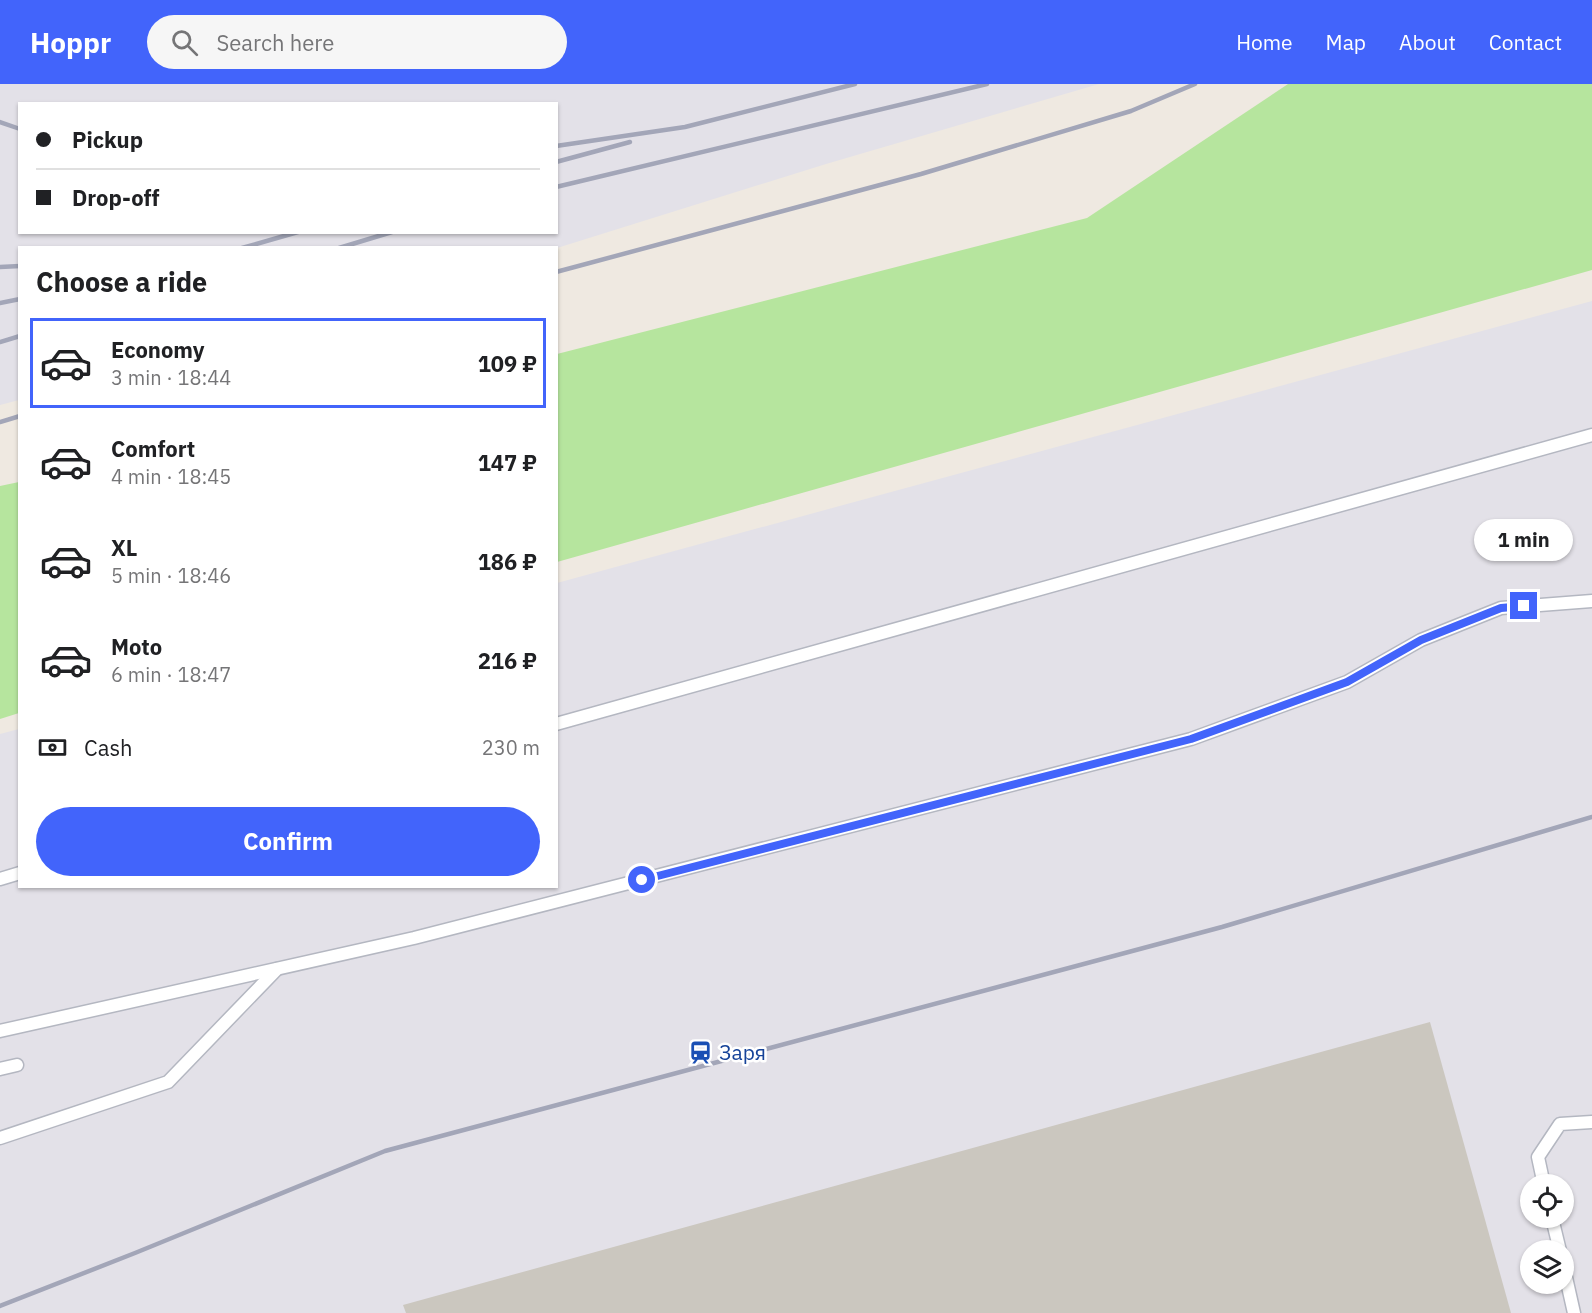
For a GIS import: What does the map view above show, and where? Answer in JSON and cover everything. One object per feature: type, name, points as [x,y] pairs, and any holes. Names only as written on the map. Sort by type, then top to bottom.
[{"type":"lane","points":[[558,723],[1592,435]]},
{"type":"lane","points":[[0,1030],[414,938],[1191,739],[1347,682],[1421,640],[1501,608],[1592,601]]},
{"type":"lane","points":[[0,879],[18,874]]},
{"type":"lane","points":[[0,1138],[168,1082],[278,969]]},
{"type":"lane","points":[[0,1069],[17,1065]]},
{"type":"lane","points":[[1542,1174],[1538,1158],[1560,1124],[1592,1122]]},
{"type":"lane","points":[[1570,1294],[1575,1313]]},
{"type":"shaded area","points":[[0,84],[1099,84],[826,164],[558,248],[18,246],[18,400],[0,405]]},
{"type":"shaded area","points":[[1592,301],[1592,1313],[0,1313],[0,734],[18,729],[18,888],[558,888],[558,583]]},
{"type":"green space","points":[[1288,84],[1592,84],[1592,270],[558,562],[558,354],[1087,218]]},
{"type":"green space","points":[[18,482],[18,713],[0,719],[0,486]]},
{"type":"building","points":[[1430,1022],[1511,1313],[406,1313],[403,1305]]},
{"type":"railway","points":[[558,146],[685,127],[855,84]]},
{"type":"railway","points":[[558,187],[987,84]]},
{"type":"railway","points":[[558,271],[921,174],[1131,111],[1195,84]]},
{"type":"railway","points":[[0,122],[18,128]]},
{"type":"railway","points":[[558,161],[630,142]]},
{"type":"railway","points":[[249,246],[291,234]]},
{"type":"railway","points":[[346,246],[385,234]]},
{"type":"railway","points":[[0,267],[18,266]]},
{"type":"railway","points":[[0,303],[18,299]]},
{"type":"railway","points":[[0,342],[18,337]]},
{"type":"railway","points":[[0,422],[18,417]]},
{"type":"railway","points":[[0,1306],[385,1151],[1222,927],[1592,817]]},
{"type":"place","name":"Заря","points":[[701,1052]]},
{"type":"route","points":[[642,880],[1191,739],[1347,682],[1421,640],[1501,608],[1524,606]]}]
